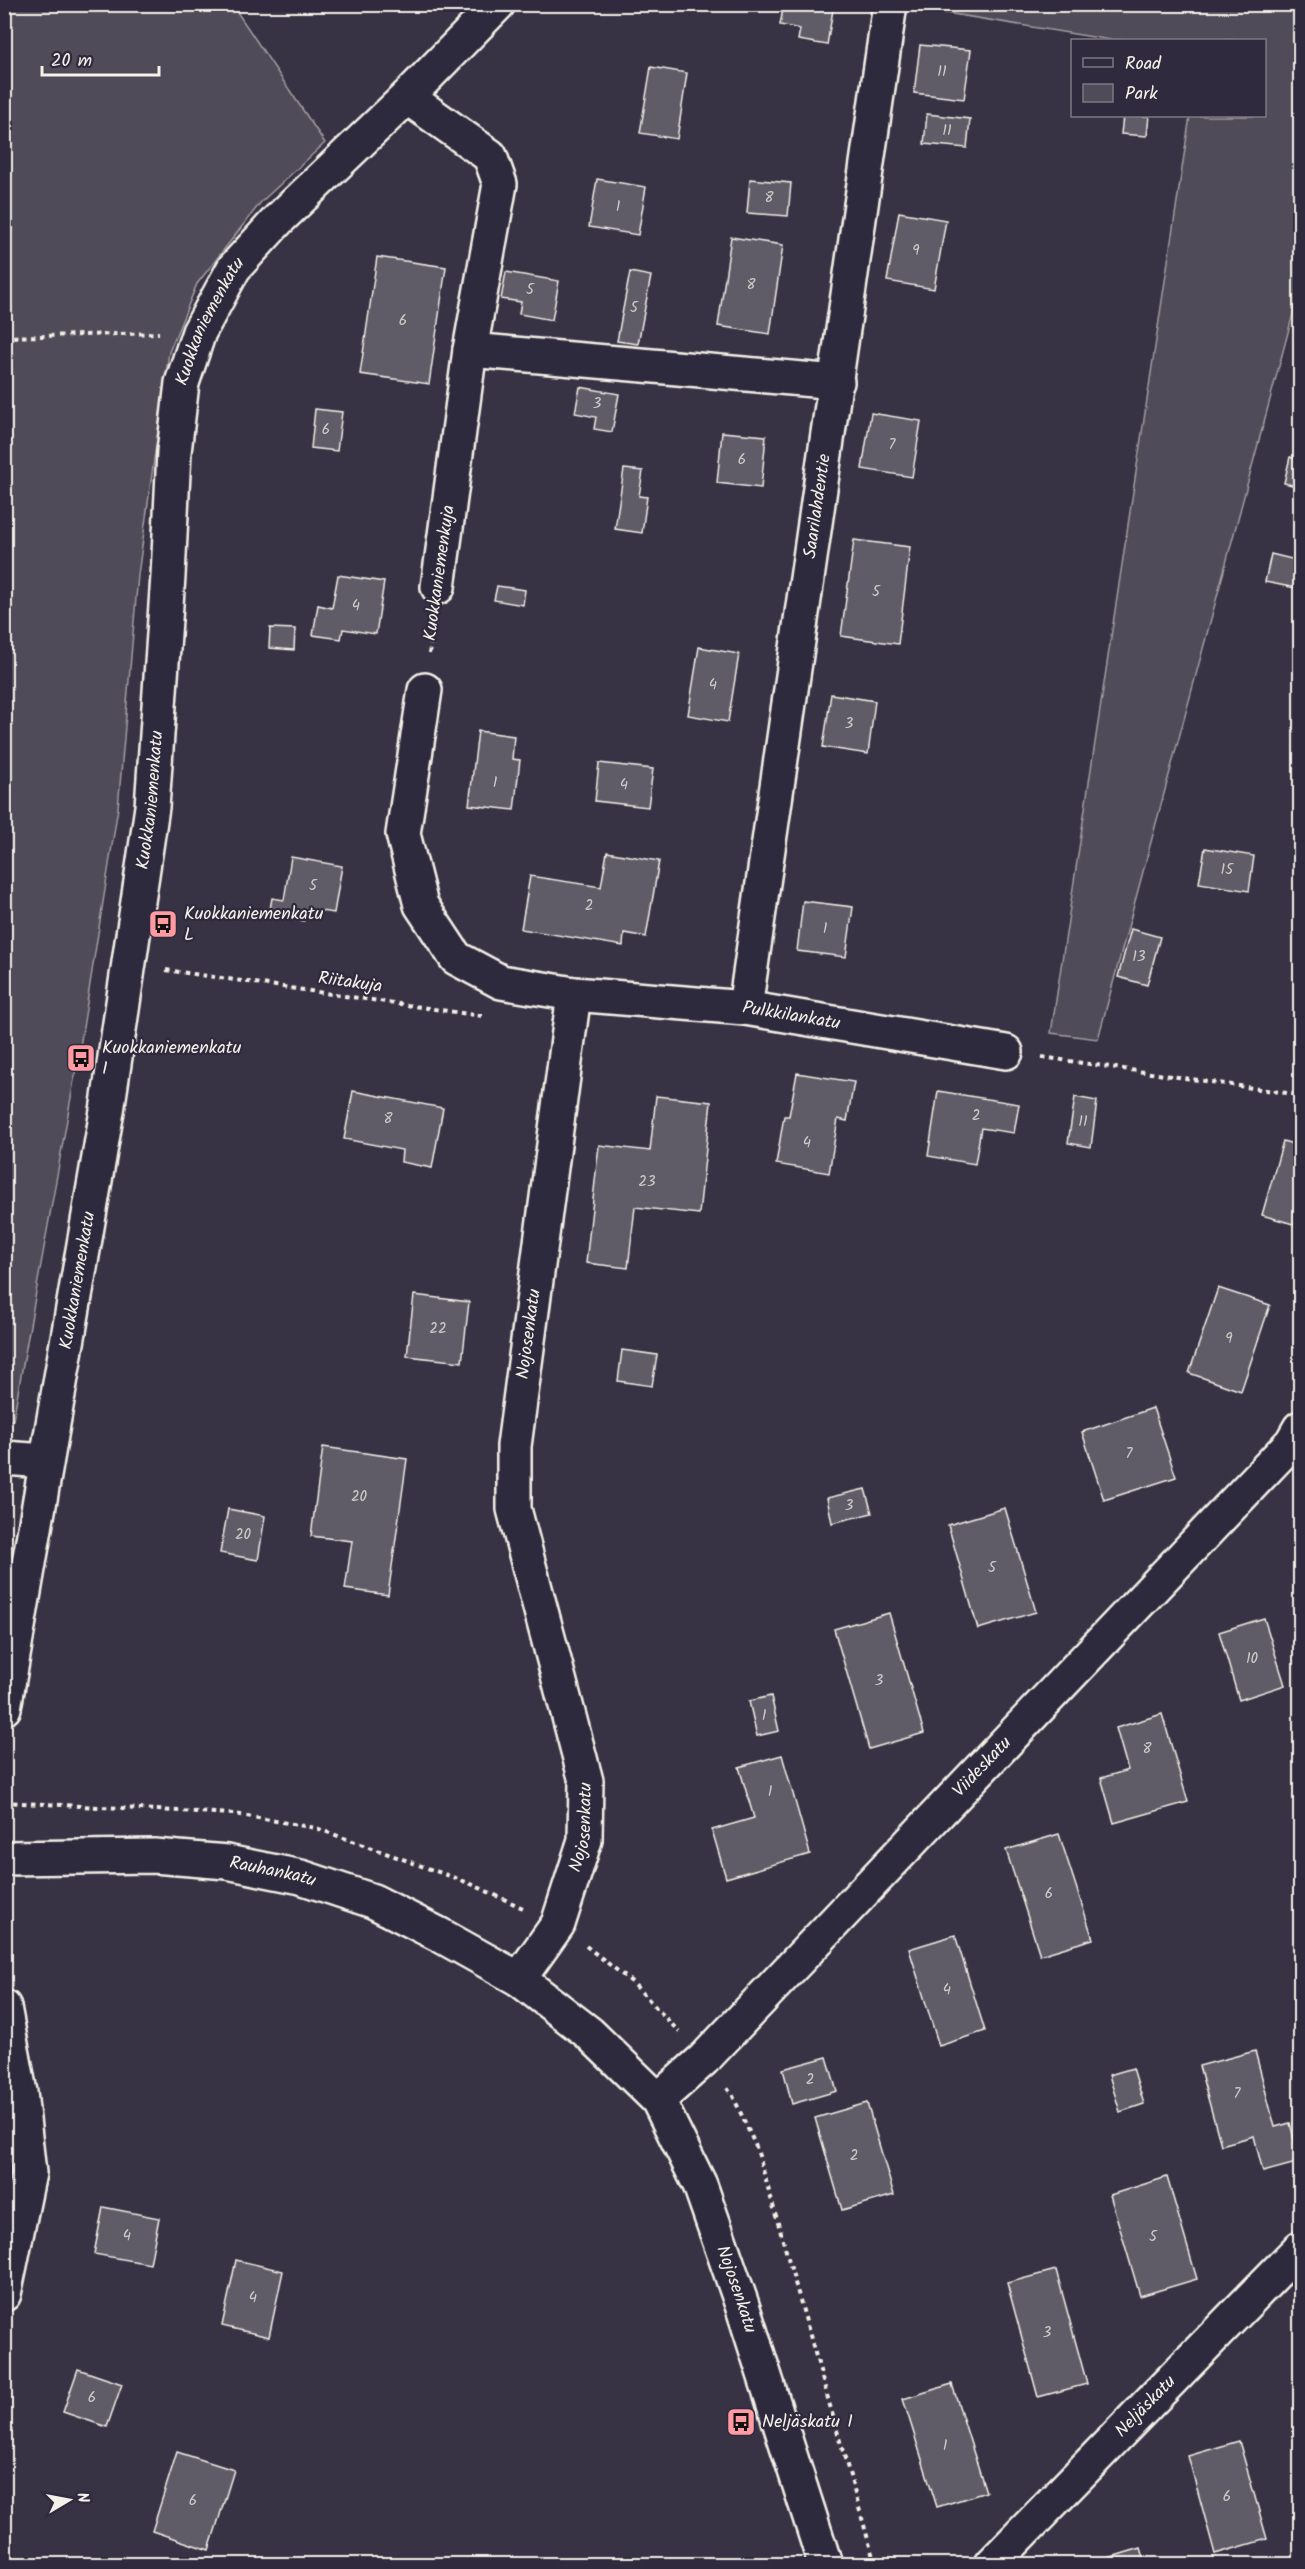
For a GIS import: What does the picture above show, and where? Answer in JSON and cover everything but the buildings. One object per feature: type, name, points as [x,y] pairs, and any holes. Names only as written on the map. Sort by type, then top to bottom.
[{"type":"street","name":"Kuokkaniemenkatu","points":[[4,1708],[107,1111],[152,807],[174,452],[182,383],[199,332],[234,268],[278,220],[407,98],[498,4]]},
{"type":"street","name":"Saarilahdentie","points":[[745,1008],[890,4]]},
{"type":"street","name":"Kuokkaniemenkuja","points":[[407,98],[490,156],[500,184],[470,350],[438,587]]},
{"type":"street","points":[[470,350],[837,382]]},
{"type":"street","points":[[424,690],[403,834],[421,905],[456,958],[501,982],[574,994]]},
{"type":"street","name":"Pulkkilankatu","points":[[574,994],[745,1008],[1006,1052]]},
{"type":"street","name":"Nojosenkatu","points":[[574,994],[514,1446],[514,1509],[586,1781],[585,1840],[558,1924],[519,1979],[589,2033],[658,2100],[700,2185],[741,2302],[825,2565]]},
{"type":"street","name":"Viideskatu","points":[[658,2100],[704,2059],[1190,1550],[1292,1442],[1300,1428]]},
{"type":"street","points":[[4,1458],[45,1461]]},
{"type":"street","name":"Rauhankatu","points":[[4,1858],[154,1856],[227,1862],[301,1877],[373,1901],[519,1979]]},
{"type":"street","points":[[4,2007],[20,2092],[28,2173],[4,2294]]},
{"type":"street","name":"Neljäskatu","points":[[992,2565],[1300,2248]]},
{"type":"path","points":[[4,337],[199,332]]},
{"type":"path","name":"Kuokkaniemenkuja","points":[[424,690],[438,587]]},
{"type":"path","name":"Riitakuja","points":[[128,965],[488,1017]]},
{"type":"path","points":[[1006,1052],[1300,1095]]},
{"type":"path","points":[[4,1802],[235,1814],[316,1828],[469,1883],[558,1924],[633,1983],[704,2059],[733,2096],[757,2149],[875,2565]]},
{"type":"green space","points":[[910,4],[1300,5],[1300,288],[1098,1039],[1051,1033],[1190,117],[1266,117],[1266,39],[1105,39],[910,7]]},
{"type":"green space","points":[[5,5],[233,6],[325,143],[261,202],[197,284],[169,352],[138,575],[118,808],[79,1053],[13,1420],[5,1421]]},
{"type":"place","name":"Kuokkaniemenkatu L","points":[[163,924]]},
{"type":"place","name":"Kuokkaniemenkatu I","points":[[81,1058]]},
{"type":"place","name":"Neljäskatu I","points":[[741,2422]]}]
